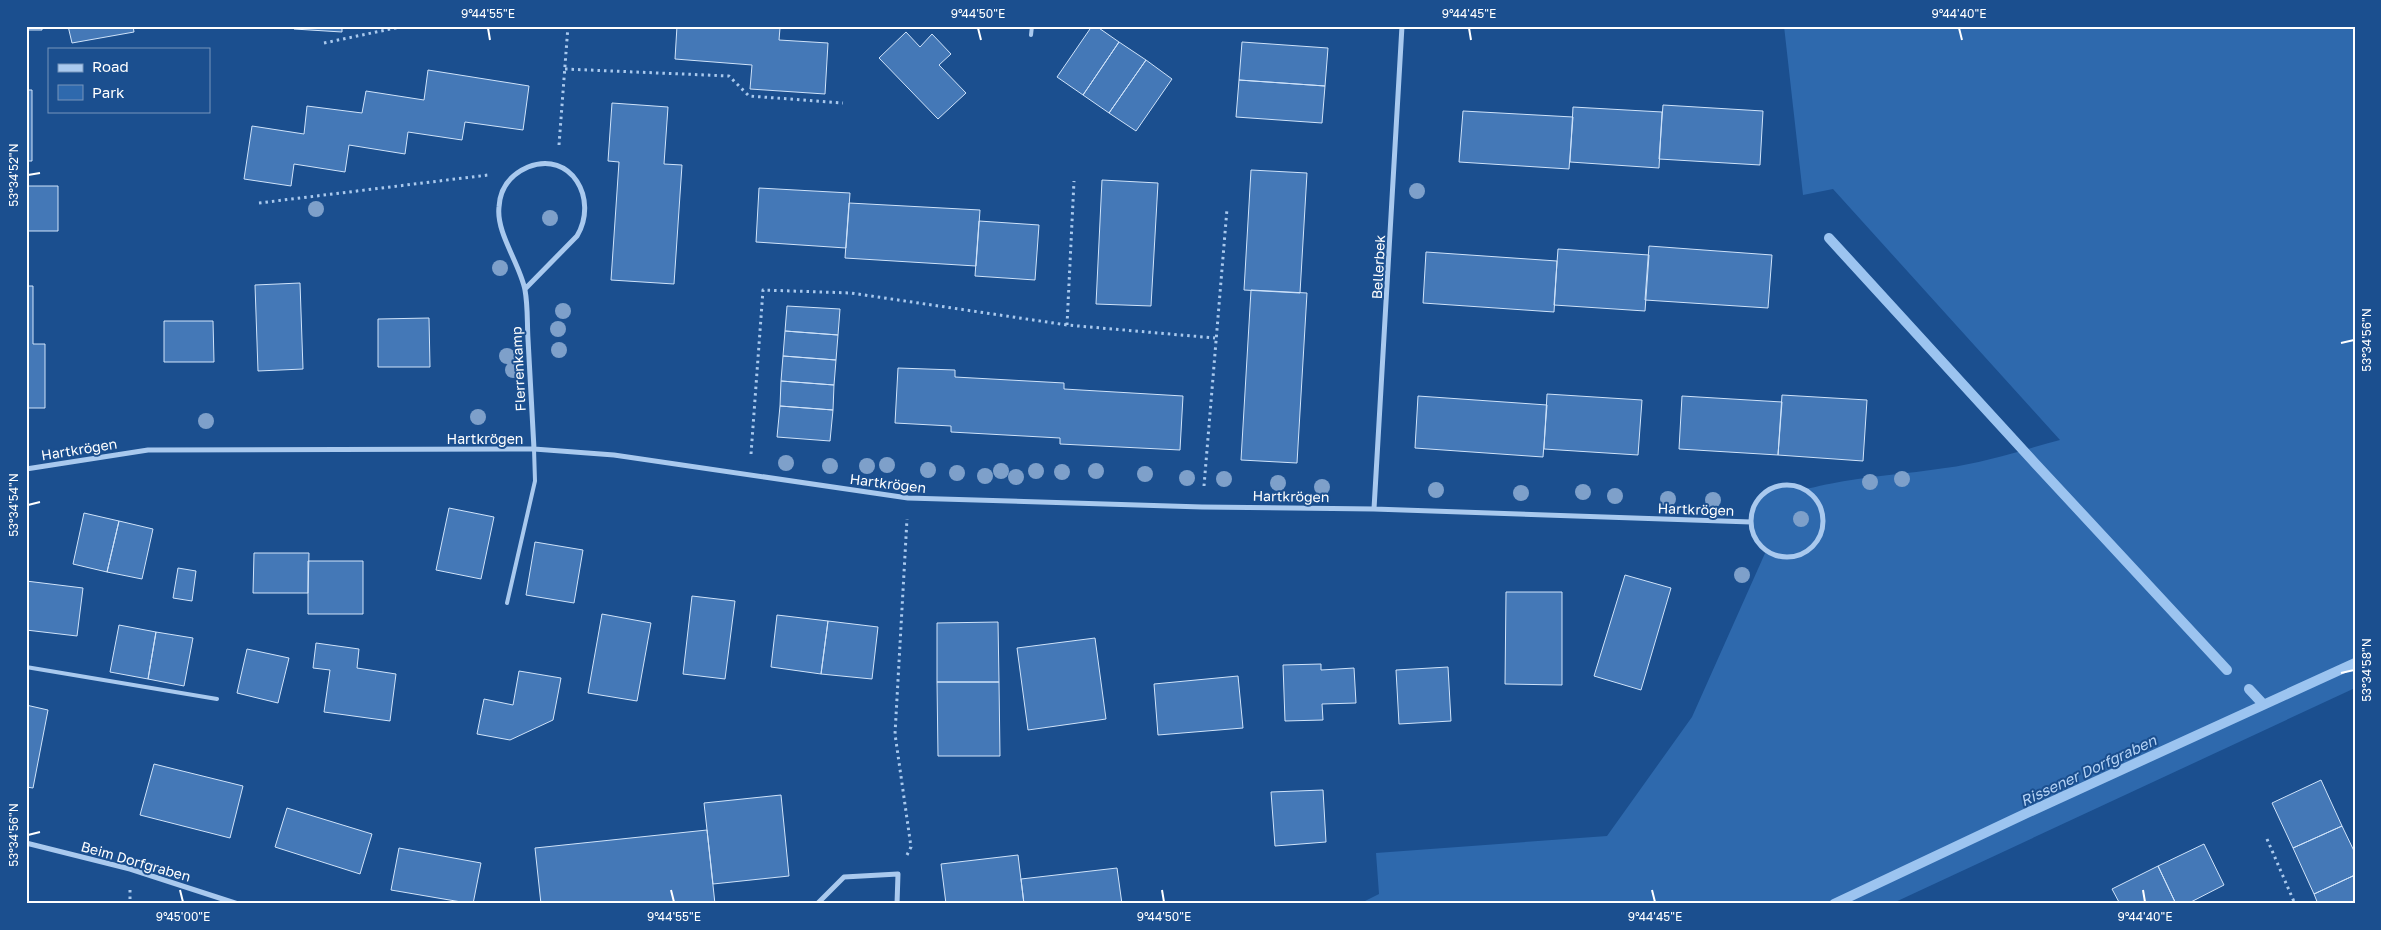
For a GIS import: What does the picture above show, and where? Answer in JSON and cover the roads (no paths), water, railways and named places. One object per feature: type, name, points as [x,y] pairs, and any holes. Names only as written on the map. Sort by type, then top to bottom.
[{"type":"street","name":"Bellerbek","points":[[1374,508],[1402,26]]},
{"type":"street","name":"Flerrenkamp","points":[[525,289],[577,236],[583,226],[586,214],[583,192],[569,173],[558,167],[544,164],[530,166],[518,172],[504,187],[498,210],[501,225],[525,289],[534,449]]},
{"type":"street","name":"Hartkrögen","points":[[26,469],[148,450],[534,449],[614,455],[908,498],[1202,506],[1374,508],[1751,522]]},
{"type":"street","name":"Hartkrögen","points":[[1791,485],[1802,489],[1812,496],[1820,505],[1823,517],[1822,529],[1811,549],[1789,557],[1766,551],[1753,533],[1751,522],[1753,510],[1758,499],[1768,491],[1779,486],[1791,485]]},
{"type":"street","name":"Beim Dorfgraben","points":[[26,843],[130,869],[238,904]]},
{"type":"street","points":[[817,904],[844,877],[898,874],[897,904]]},
{"type":"lane","points":[[1032,26],[1032,35]]},
{"type":"lane","points":[[506,603],[535,482],[534,449]]},
{"type":"lane","points":[[26,667],[217,699]]},
{"type":"waterway","points":[[1829,238],[2227,670]]},
{"type":"waterway","name":"Rissener Dorfgraben","points":[[1834,904],[2029,812],[2355,663]]},
{"type":"waterway","points":[[2249,689],[2263,704]]}]
